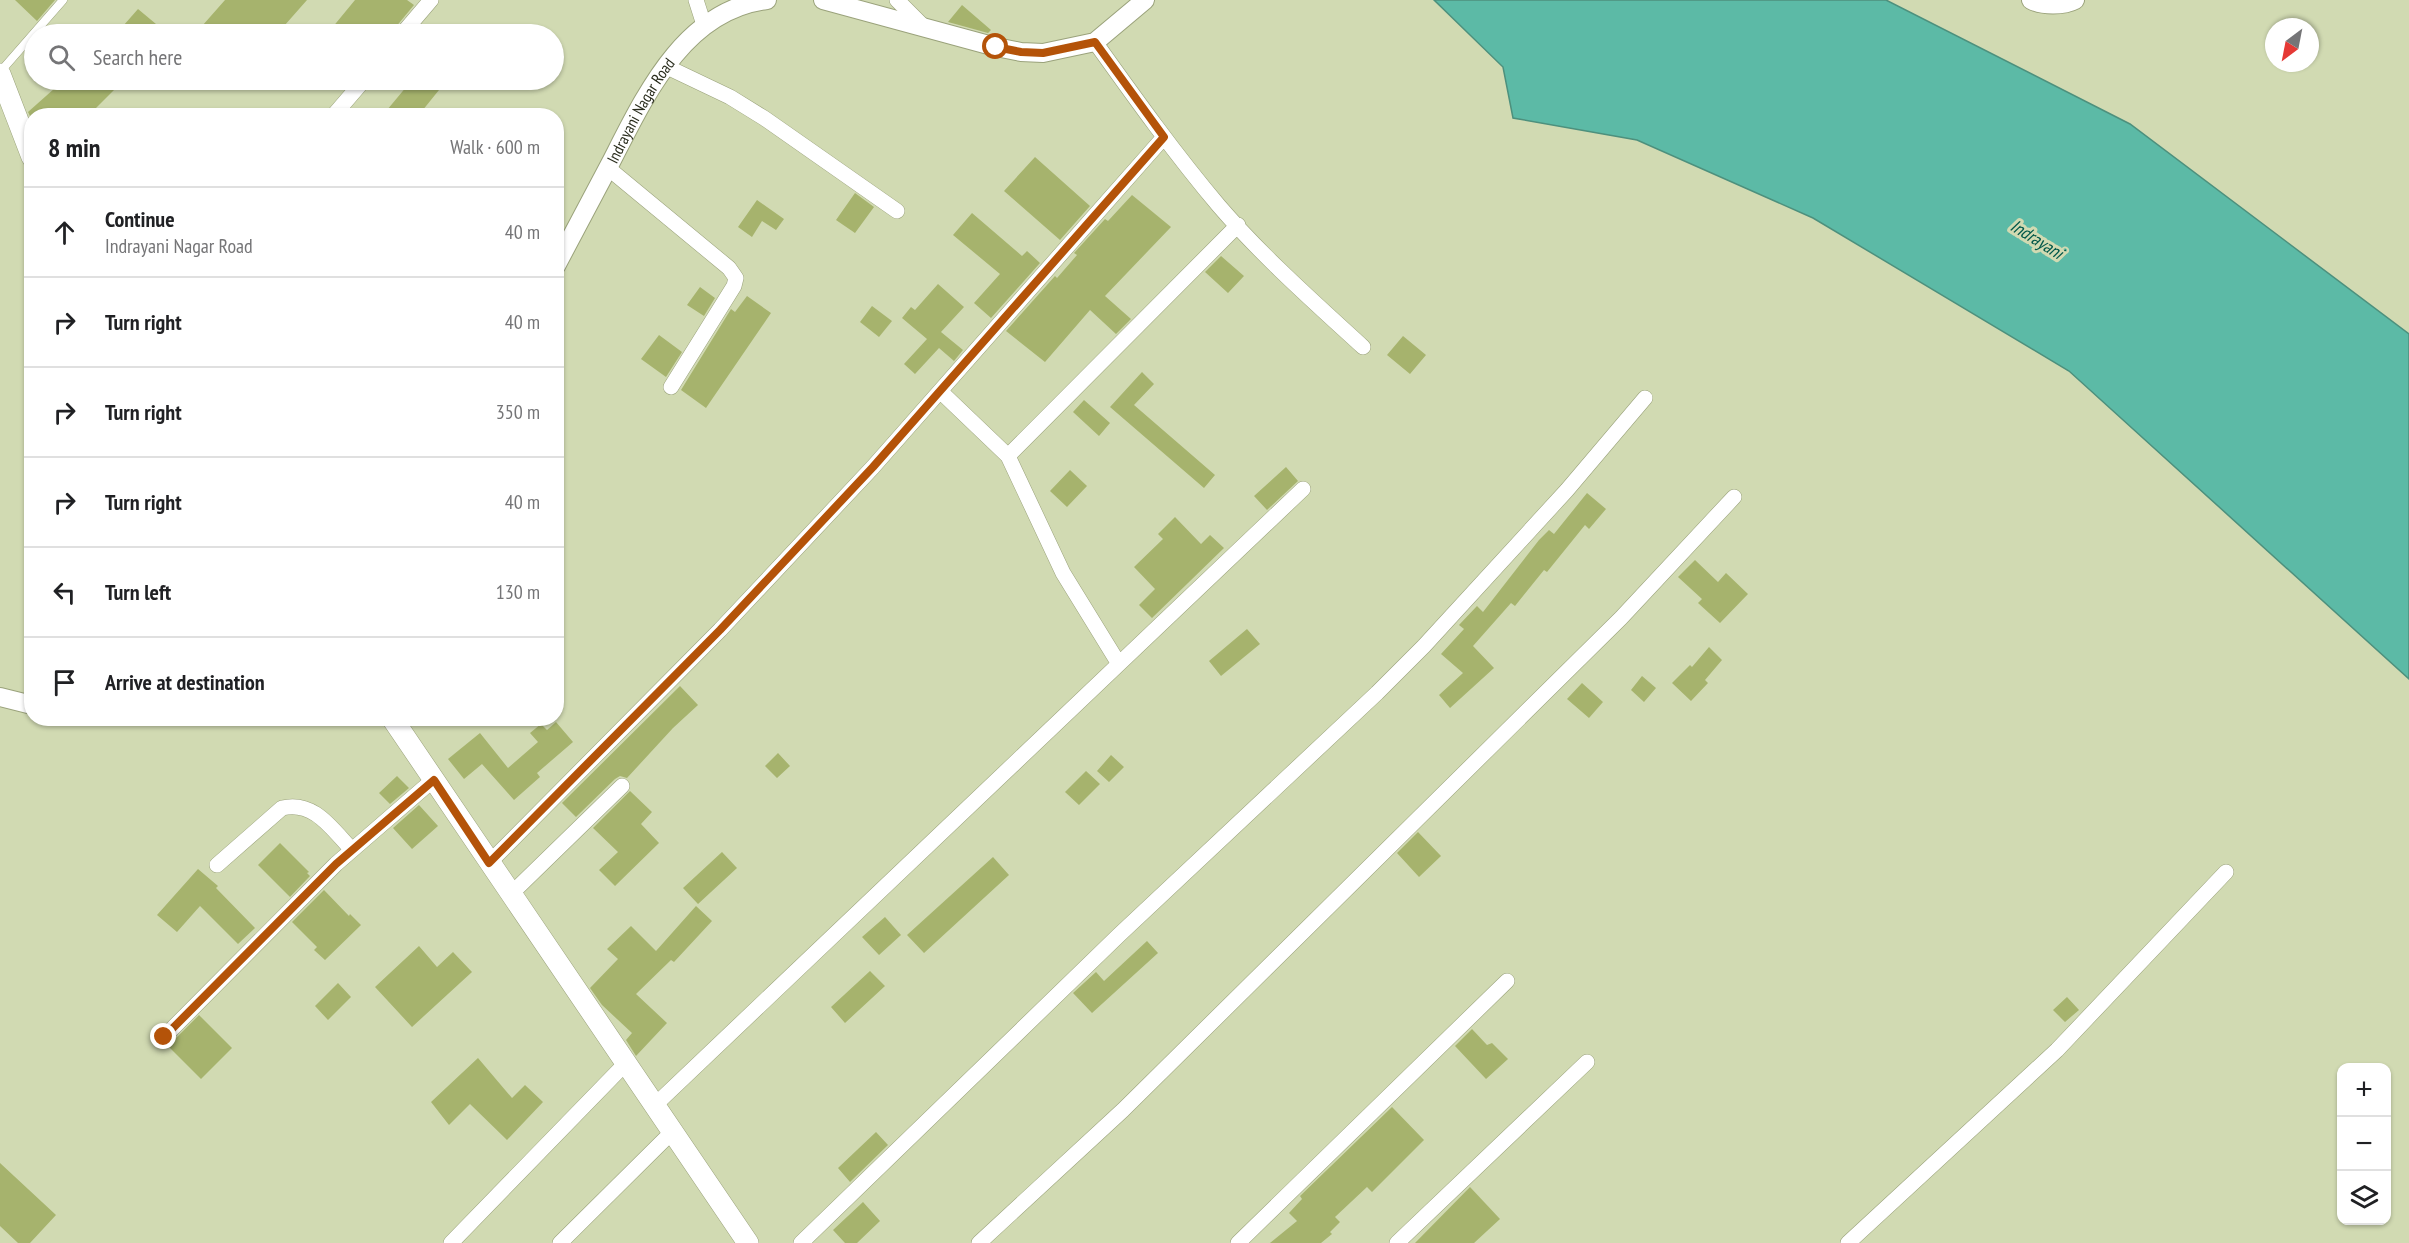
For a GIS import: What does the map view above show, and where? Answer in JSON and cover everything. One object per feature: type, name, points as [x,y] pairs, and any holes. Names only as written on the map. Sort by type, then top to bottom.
[{"type":"main road","points":[[0,73],[24,136]]},
{"type":"main road","points":[[397,726],[748,1243]]},
{"type":"street","points":[[411,24],[431,0]]},
{"type":"street","points":[[696,0],[704,26]]},
{"type":"street","name":"Indrayani Nagar Road","points":[[564,251],[665,66],[678,50],[704,26],[732,9],[767,0]]},
{"type":"street","points":[[823,0],[1021,52],[1043,53],[1095,42],[1144,0]]},
{"type":"street","points":[[897,0],[924,27]]},
{"type":"street","points":[[2031,0],[2068,4],[2075,0]]},
{"type":"street","points":[[1095,42],[1164,137],[1220,207],[1279,268],[1363,347]]},
{"type":"street","points":[[665,66],[730,97],[764,118],[897,211]]},
{"type":"street","points":[[340,108],[355,90]]},
{"type":"street","points":[[489,863],[720,630],[873,467],[1164,137]]},
{"type":"street","points":[[608,168],[729,268],[736,278],[734,286],[671,387]]},
{"type":"street","points":[[1008,456],[1238,225]]},
{"type":"street","points":[[940,391],[1008,456],[1063,573],[1119,664]]},
{"type":"street","points":[[801,1243],[1119,935],[1424,646],[1567,490],[1645,398]]},
{"type":"street","points":[[654,1106],[1303,489]]},
{"type":"street","points":[[979,1243],[1123,1110],[1621,618],[1734,496]]},
{"type":"street","points":[[0,697],[24,703]]},
{"type":"street","points":[[164,1037],[352,850],[434,780]]},
{"type":"street","points":[[510,895],[622,786]]},
{"type":"street","points":[[217,865],[282,808],[294,805],[304,806],[315,812],[352,850]]},
{"type":"street","points":[[1848,1243],[2057,1050],[2226,872]]},
{"type":"street","points":[[1238,1243],[1508,981]]},
{"type":"street","points":[[1397,1243],[1587,1062]]},
{"type":"street","points":[[451,1243],[625,1064]]},
{"type":"street","points":[[560,1243],[672,1132]]},
{"type":"lane","points":[[42,24],[63,0]]},
{"type":"lane","points":[[0,73],[24,45]]},
{"type":"water","name":"Indrayani","points":[[1434,0],[1886,0],[2130,124],[2409,334],[2409,679],[2069,371],[1813,218],[1637,140],[1513,118],[1503,67]]},
{"type":"building","points":[[15,0],[55,0],[37,21]]},
{"type":"building","points":[[225,0],[307,0],[286,24],[204,24]]},
{"type":"building","points":[[355,0],[407,0],[414,5],[398,24],[335,24]]},
{"type":"building","points":[[962,5],[991,30],[988,33],[948,22]]},
{"type":"building","points":[[138,9],[156,24],[125,24]]},
{"type":"building","points":[[53,90],[114,90],[96,108],[32,108]]},
{"type":"building","points":[[404,90],[439,90],[424,108],[389,108]]},
{"type":"building","points":[[1035,157],[1090,206],[1060,240],[1004,191]]},
{"type":"building","points":[[855,193],[874,207],[855,233],[836,220]]},
{"type":"building","points":[[1132,195],[1171,227],[1105,296],[1131,319],[1116,334],[1090,310],[1045,362],[1006,331],[1055,276],[1057,278],[1077,255],[1074,253],[1105,219],[1108,221]]},
{"type":"building","points":[[757,200],[784,219],[776,230],[762,221],[752,237],[738,227]]},
{"type":"building","points":[[972,213],[1022,256],[1027,251],[1040,263],[991,318],[974,303],[1000,274],[953,235]]},
{"type":"building","points":[[1221,256],[1244,276],[1228,293],[1205,272]]},
{"type":"building","points":[[938,284],[964,307],[941,332],[963,350],[954,361],[939,348],[915,374],[904,364],[927,339],[902,318],[911,307],[915,310]]},
{"type":"building","points":[[700,287],[715,298],[704,316],[687,305]]},
{"type":"building","points":[[747,296],[771,313],[706,408],[681,390],[731,309],[735,312]]},
{"type":"building","points":[[872,306],[892,321],[879,337],[860,322]]},
{"type":"building","points":[[659,335],[682,352],[666,377],[641,359]]},
{"type":"building","points":[[1403,336],[1426,355],[1410,374],[1387,355]]},
{"type":"building","points":[[1142,372],[1154,384],[1134,405],[1215,475],[1204,488],[1110,407]]},
{"type":"building","points":[[1084,400],[1110,423],[1099,436],[1073,412]]},
{"type":"building","points":[[1286,467],[1298,481],[1267,510],[1254,496]]},
{"type":"building","points":[[1070,470],[1087,486],[1067,507],[1050,491]]},
{"type":"building","points":[[1587,493],[1606,509],[1589,529],[1585,525],[1547,572],[1544,570],[1515,606],[1511,603],[1473,646],[1494,668],[1450,708],[1439,695],[1463,673],[1441,654],[1464,629],[1459,625],[1477,606],[1483,612],[1539,540],[1549,530],[1554,534]]},
{"type":"building","points":[[1175,517],[1201,544],[1210,535],[1224,548],[1152,618],[1139,605],[1155,589],[1134,567],[1163,539],[1158,534]]},
{"type":"building","points":[[1695,560],[1718,582],[1726,573],[1748,594],[1720,623],[1698,603],[1702,599],[1678,577]]},
{"type":"building","points":[[1247,629],[1260,644],[1221,676],[1209,661]]},
{"type":"building","points":[[1709,647],[1722,660],[1705,680],[1708,683],[1691,701],[1672,683],[1690,665],[1692,667]]},
{"type":"building","points":[[1642,676],[1656,688],[1644,702],[1631,690]]},
{"type":"building","points":[[1582,683],[1603,702],[1589,718],[1567,699]]},
{"type":"building","points":[[680,686],[698,705],[673,728],[627,778],[620,776],[615,779],[576,817],[562,803]]},
{"type":"building","points":[[539,726],[543,726],[547,730],[552,726],[559,726],[573,742],[537,773],[540,777],[514,800],[482,764],[464,779],[448,759],[480,733],[508,768],[538,742],[530,733]]},
{"type":"building","points":[[778,753],[790,766],[777,778],[765,766]]},
{"type":"building","points":[[1111,755],[1124,767],[1109,782],[1097,771]]},
{"type":"building","points":[[1086,771],[1100,784],[1079,805],[1065,792]]},
{"type":"building","points":[[397,776],[409,788],[390,804],[379,793]]},
{"type":"building","points":[[630,791],[652,812],[641,824],[659,843],[615,886],[599,870],[618,852],[593,828]]},
{"type":"building","points":[[419,805],[438,826],[412,849],[393,828]]},
{"type":"building","points":[[1418,832],[1441,856],[1419,877],[1397,853]]},
{"type":"building","points":[[280,843],[309,872],[307,873],[310,876],[290,897],[258,865]]},
{"type":"building","points":[[722,852],[737,868],[698,904],[683,888]]},
{"type":"building","points":[[993,857],[1009,875],[924,953],[907,935]]},
{"type":"building","points":[[198,869],[218,886],[216,888],[255,928],[238,944],[200,906],[177,932],[157,915]]},
{"type":"building","points":[[324,890],[361,925],[325,960],[314,950],[317,947],[292,922]]},
{"type":"building","points":[[696,906],[712,921],[674,962],[671,960],[636,994],[667,1023],[636,1056],[626,1040],[632,1033],[602,1005],[590,988],[618,959],[607,949],[631,926],[656,951]]},
{"type":"building","points":[[885,917],[901,935],[879,955],[862,937]]},
{"type":"building","points":[[1147,941],[1158,953],[1092,1013],[1073,993],[1096,972],[1104,981]]},
{"type":"building","points":[[419,946],[437,967],[453,952],[472,972],[412,1027],[375,987]]},
{"type":"building","points":[[870,971],[885,986],[845,1023],[831,1007]]},
{"type":"building","points":[[338,983],[351,997],[328,1020],[315,1006]]},
{"type":"building","points":[[2067,997],[2079,1010],[2065,1022],[2053,1010]]},
{"type":"building","points":[[199,1015],[232,1048],[201,1079],[168,1046]]},
{"type":"building","points":[[1472,1029],[1487,1045],[1492,1043],[1508,1059],[1486,1079],[1455,1046]]},
{"type":"building","points":[[478,1058],[512,1098],[525,1085],[543,1102],[507,1140],[470,1104],[449,1125],[431,1102]]},
{"type":"building","points":[[1392,1107],[1424,1140],[1372,1192],[1367,1187],[1335,1217],[1340,1222],[1330,1232],[1332,1234],[1321,1243],[1270,1243],[1297,1221],[1289,1213],[1302,1199],[1300,1196]]},
{"type":"building","points":[[876,1132],[888,1145],[850,1182],[838,1168]]},
{"type":"building","points":[[0,1163],[56,1215],[30,1243],[18,1243],[0,1226]]},
{"type":"building","points":[[1470,1187],[1500,1219],[1474,1243],[1415,1243]]},
{"type":"building","points":[[863,1202],[880,1221],[857,1243],[845,1243],[833,1230]]},
{"type":"route","points":[[164,1037],[336,864],[434,780],[489,863],[720,630],[873,467],[1164,137],[1095,42],[1043,53],[996,47]]}]
